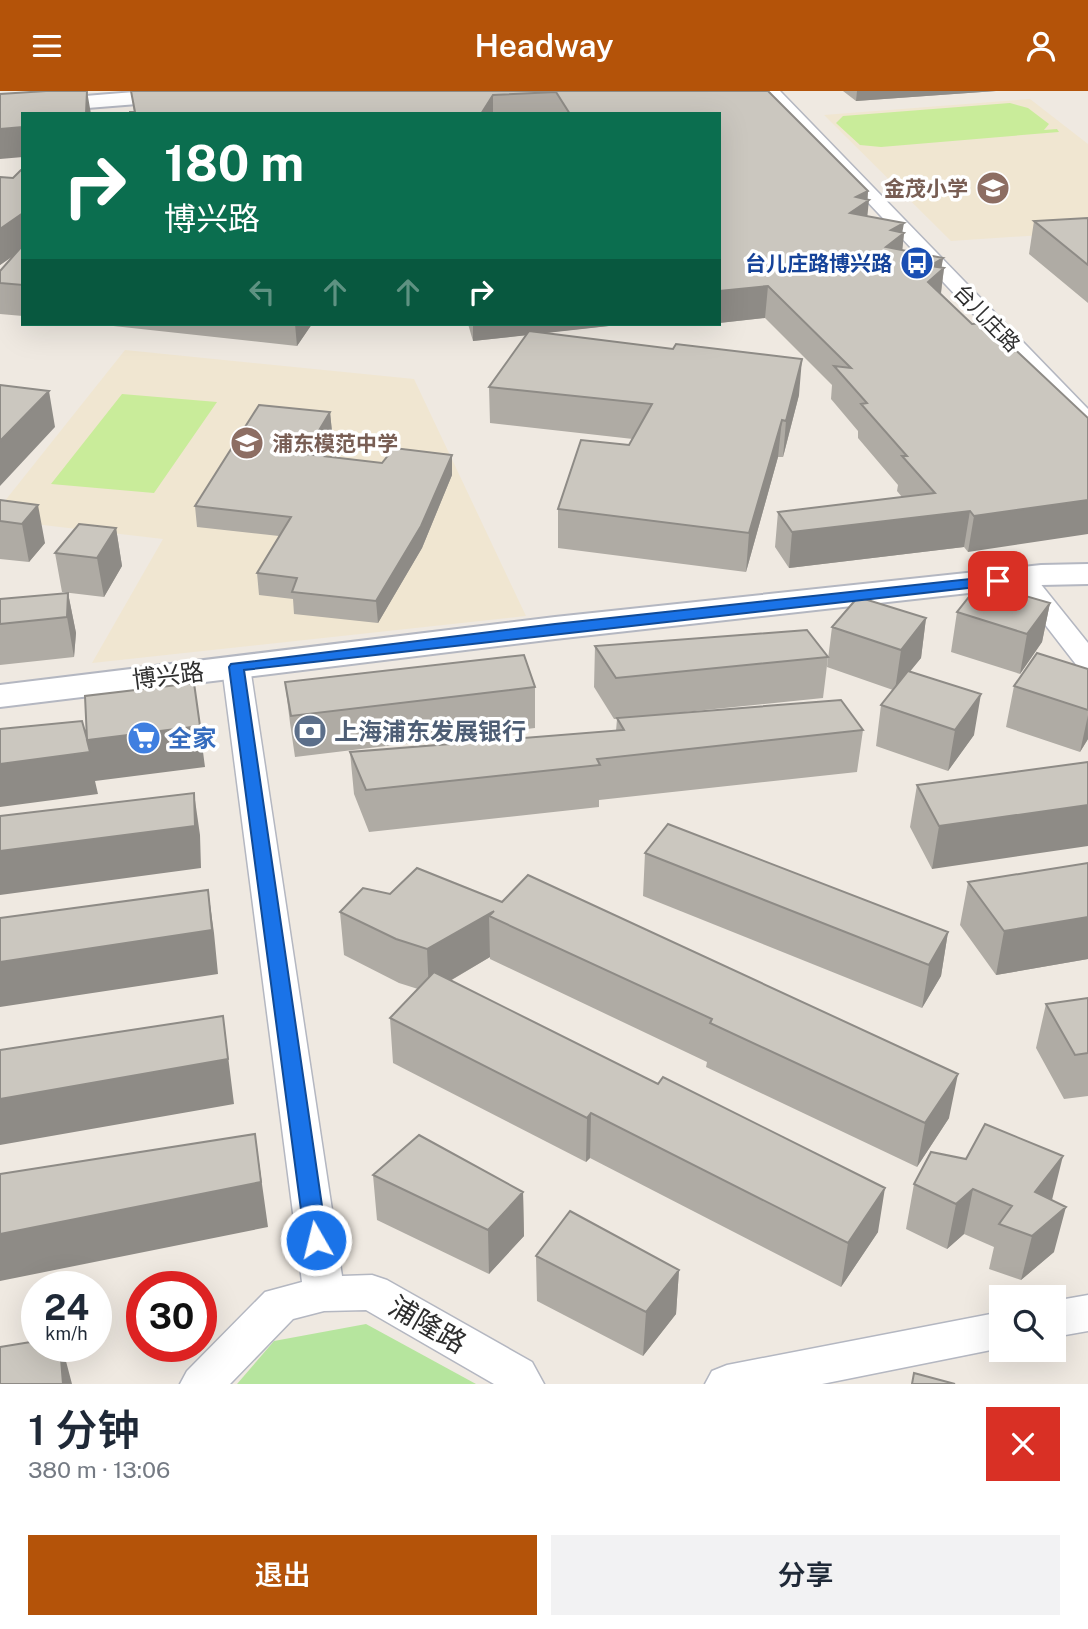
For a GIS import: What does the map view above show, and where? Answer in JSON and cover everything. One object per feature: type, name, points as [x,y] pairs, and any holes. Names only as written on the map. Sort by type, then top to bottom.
[{"type":"street","points":[[0,109],[225,91]]},
{"type":"street","name":"台儿庄路","points":[[771,91],[1088,422]]},
{"type":"street","name":"博兴路","points":[[0,696],[555,628],[1022,578],[1088,574]]},
{"type":"street","points":[[1022,578],[1088,661]]},
{"type":"street","points":[[236,667],[324,1294]]},
{"type":"street","name":"浦隆路","points":[[202,1384],[280,1304],[324,1294],[372,1292],[517,1375],[522,1384]]},
{"type":"street","points":[[1066,1317],[1088,1313]]},
{"type":"street","points":[[727,1384],[989,1332]]},
{"type":"shaded area","name":"金茂小学","points":[[1030,99],[1088,144],[1088,232],[951,241],[824,115]]},
{"type":"shaded area","name":"浦东模范中学","points":[[125,350],[414,379],[526,616],[92,663],[163,539],[0,520],[0,507]]},
{"type":"green space","points":[[1010,103],[1028,108],[1049,124],[1044,130],[1057,129],[1059,132],[881,147],[860,145],[836,123],[843,116]]},
{"type":"green space","points":[[122,394],[217,402],[154,493],[51,484]]},
{"type":"green space","points":[[366,1324],[476,1384],[237,1384],[274,1341]]},
{"type":"building","points":[[87,91],[86,112],[21,112],[21,127],[0,129],[0,94]]},
{"type":"building","points":[[131,91],[768,91],[868,191],[856,197],[869,200],[850,213],[904,223],[891,230],[904,233],[886,247],[943,258],[930,266],[944,268],[928,282],[972,324],[987,323],[1088,418],[1088,500],[974,516],[970,511],[792,532],[778,512],[935,493],[902,456],[907,456],[861,404],[867,403],[834,366],[851,368],[768,286],[721,291],[721,112],[569,112],[556,92],[493,95],[482,112],[135,112]]},
{"type":"building","points":[[21,170],[21,214],[0,229],[0,177],[13,178]]},
{"type":"building","points":[[1088,218],[1088,265],[1034,221]]},
{"type":"building","points":[[21,247],[21,285],[0,283],[0,271]]},
{"type":"building","points":[[529,331],[673,349],[676,344],[802,359],[786,421],[782,420],[749,533],[558,509],[581,440],[629,445],[652,404],[489,387]]},
{"type":"building","points":[[0,385],[49,391],[0,441]]},
{"type":"building","points":[[259,405],[330,412],[305,454],[382,463],[394,448],[452,455],[421,526],[376,601],[292,592],[297,578],[257,573],[291,517],[195,506]]},
{"type":"building","points":[[0,500],[38,505],[22,524],[0,521]]},
{"type":"building","points":[[79,524],[116,528],[97,558],[55,553]]},
{"type":"building","points":[[980,583],[1050,603],[1027,634],[957,612]]},
{"type":"building","points":[[68,593],[67,617],[0,624],[0,599]]},
{"type":"building","points":[[858,597],[926,618],[901,650],[832,627]]},
{"type":"building","points":[[807,630],[828,657],[616,678],[595,646]]},
{"type":"building","points":[[1037,653],[1088,669],[1088,710],[1014,686]]},
{"type":"building","points":[[524,655],[535,687],[291,716],[285,682]]},
{"type":"building","points":[[908,671],[981,694],[955,730],[881,705]]},
{"type":"building","points":[[194,683],[200,726],[87,740],[90,752],[0,764],[0,729],[82,721],[87,739],[85,696]]},
{"type":"building","points":[[841,700],[863,730],[597,759],[600,765],[366,790],[350,752],[624,730],[617,718]]},
{"type":"building","points":[[1088,762],[1088,805],[939,826],[917,785]]},
{"type":"building","points":[[194,793],[195,826],[0,851],[0,816]]},
{"type":"building","points":[[668,824],[948,932],[929,965],[645,853]]},
{"type":"building","points":[[1088,863],[1088,917],[1004,931],[968,882]]},
{"type":"building","points":[[417,868],[502,902],[528,875],[958,1074],[925,1123],[710,1023],[712,1019],[489,916],[494,911],[427,949],[396,939],[340,912],[363,888],[390,894]]},
{"type":"building","points":[[208,890],[212,930],[0,962],[0,918]]},
{"type":"building","points":[[434,972],[658,1084],[663,1077],[885,1188],[848,1243],[591,1113],[587,1118],[390,1018]]},
{"type":"building","points":[[1088,998],[1088,1053],[1075,1055],[1046,1004]]},
{"type":"building","points":[[223,1016],[228,1059],[0,1099],[0,1050]]},
{"type":"building","points":[[985,1124],[1063,1156],[1035,1192],[1066,1207],[1032,1236],[999,1224],[1012,1206],[973,1189],[956,1204],[914,1184],[931,1152],[966,1159]]},
{"type":"building","points":[[255,1134],[261,1182],[0,1234],[0,1174]]},
{"type":"building","points":[[419,1135],[523,1192],[488,1230],[373,1175]]},
{"type":"building","points":[[570,1211],[679,1270],[646,1312],[536,1256]]},
{"type":"building","points":[[21,1344],[21,1362],[61,1362],[63,1384],[0,1384],[0,1347]]},
{"type":"building","points":[[914,1373],[955,1384],[912,1384]]},
{"type":"place","name":"金茂小学","points":[[993,188]]},
{"type":"place","name":"台儿庄路博兴路","points":[[917,263]]},
{"type":"place","name":"浦东模范中学","points":[[247,443]]},
{"type":"place","name":"上海浦东发展银行","points":[[310,731]]},
{"type":"place","name":"全家","points":[[144,738]]},
{"type":"route","points":[[316,1240],[236,667],[555,628],[998,581]]}]
